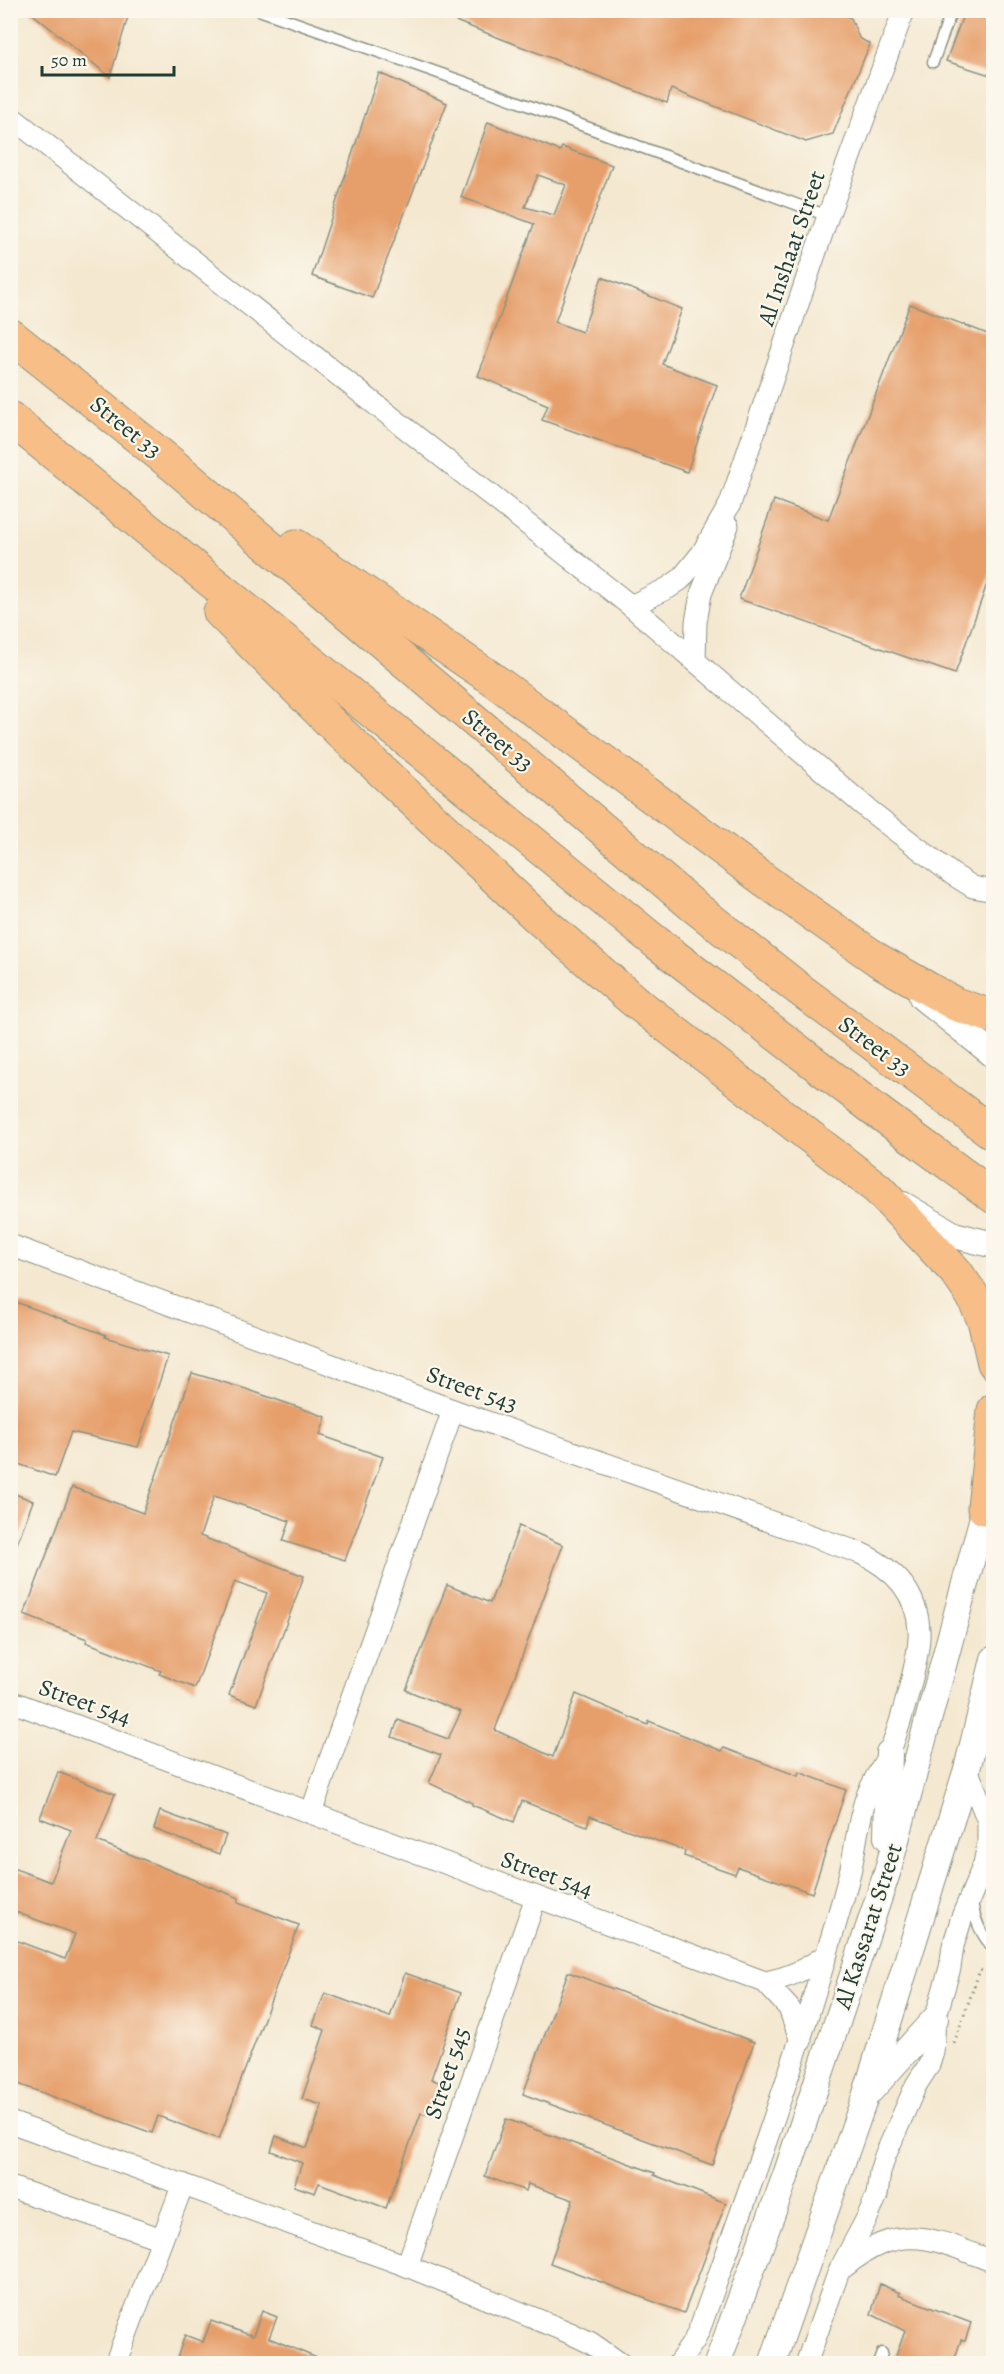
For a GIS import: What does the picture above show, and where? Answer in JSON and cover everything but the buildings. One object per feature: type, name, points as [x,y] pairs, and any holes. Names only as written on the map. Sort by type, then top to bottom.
[{"type":"highway","name":"Street 33","points":[[10,335],[173,465],[690,904],[993,1134]]},
{"type":"highway","points":[[10,418],[657,943],[794,1049],[993,1197]]},
{"type":"highway","points":[[173,465],[387,606],[491,678],[778,890],[878,960],[955,1004],[993,1017]]},
{"type":"highway","points":[[126,513],[296,689],[536,916],[633,1000],[878,1188],[956,1272],[972,1295],[984,1320],[993,1363]]},
{"type":"highway","points":[[989,1494],[993,1410]]},
{"type":"street","name":"Al Inshaat Street","points":[[631,606],[668,588],[687,573],[702,553],[730,504],[828,216],[904,10]]},
{"type":"street","points":[[10,116],[631,606],[827,775],[937,863],[973,887],[993,891]]},
{"type":"street","name":"Al Inshaat Street","points":[[695,661],[696,622],[701,594],[724,542],[729,524],[730,504]]},
{"type":"street","points":[[878,960],[993,1055]]},
{"type":"street","points":[[878,1188],[954,1235],[993,1245]]},
{"type":"street","name":"Street 543","points":[[10,1245],[453,1410],[860,1552],[879,1561],[895,1574],[908,1591]]},
{"type":"street","points":[[311,1813],[453,1410]]},
{"type":"street","name":"Al Kassarat Street","points":[[717,2364],[786,2175],[887,1873],[989,1494]]},
{"type":"street","name":"Al Kassarat Street","points":[[678,2364],[694,2341],[701,2325],[801,2041],[843,1897],[867,1796],[889,1753],[918,1652],[920,1631],[916,1610],[908,1591]]},
{"type":"street","name":"Al Kassarat Street","points":[[772,2364],[865,2097],[967,1769],[993,1659]]},
{"type":"street","name":"Street 544","points":[[10,1701],[765,1982],[789,2008],[801,2041]]},
{"type":"street","points":[[887,1873],[889,1753]]},
{"type":"street","points":[[806,2364],[839,2271],[877,2195],[885,2156],[933,2052],[935,2019],[951,1968],[953,1946],[991,1840],[988,1821],[967,1769]]},
{"type":"street","name":"Street 545","points":[[407,2266],[536,1897]]},
{"type":"street","points":[[765,1982],[779,1980],[805,1970],[827,1954]]},
{"type":"street","points":[[865,2097],[935,2019]]},
{"type":"street","points":[[10,2122],[407,2266],[570,2332],[591,2343],[621,2364]]},
{"type":"street","points":[[115,2364],[183,2184]]},
{"type":"street","points":[[10,2187],[162,2239]]},
{"type":"street","points":[[839,2271],[859,2255],[879,2244],[902,2237],[921,2237],[941,2242],[993,2262]]},
{"type":"lane","points":[[259,10],[467,83],[828,216]]},
{"type":"lane","points":[[933,62],[952,10]]},
{"type":"lane","points":[[971,1894],[974,1917],[983,1938],[993,1949]]},
{"type":"path","points":[[951,2050],[980,1970],[993,1977]]}]
